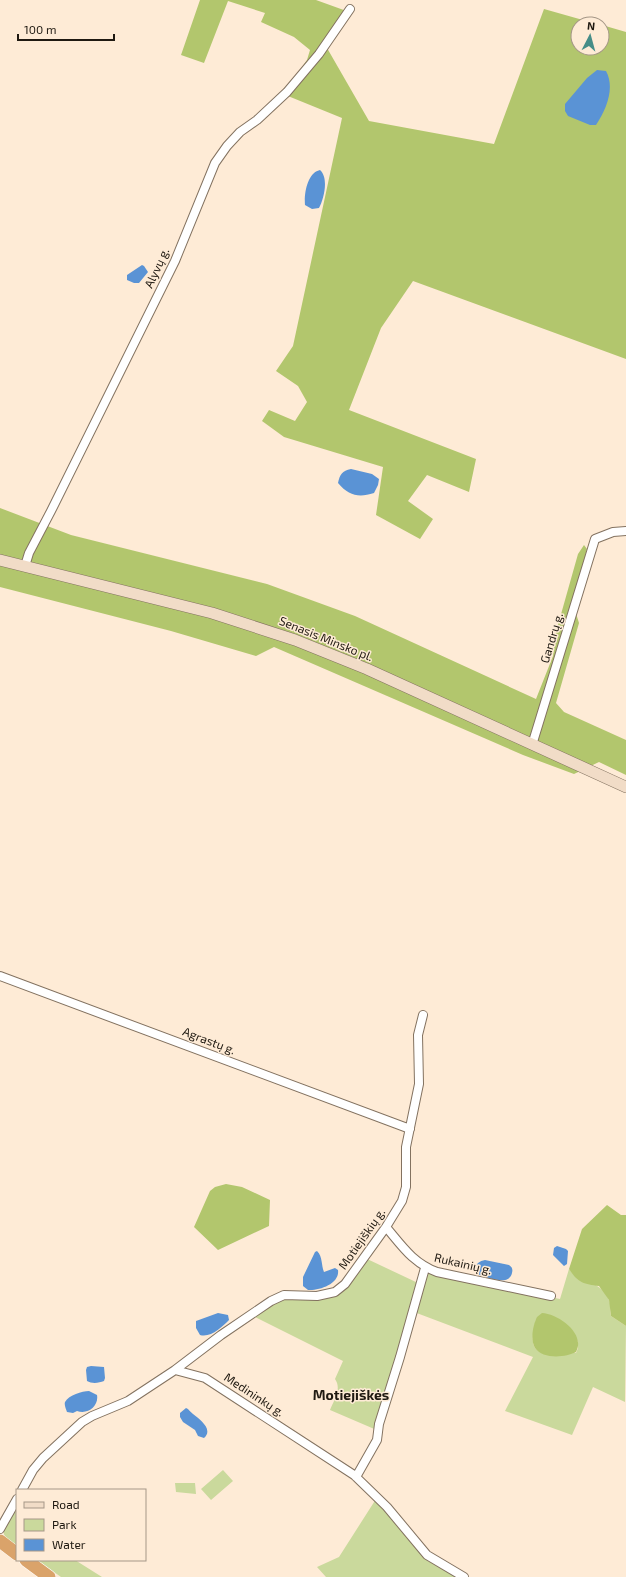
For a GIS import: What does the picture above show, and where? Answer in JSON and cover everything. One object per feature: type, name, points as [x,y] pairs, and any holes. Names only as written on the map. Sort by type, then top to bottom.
[{"type":"highway","points":[[0,1541],[16,1553]]},
{"type":"highway","points":[[27,1561],[49,1577]]},
{"type":"main road","name":"Senasis Minsko pl.","points":[[0,560],[212,613],[281,635],[354,664],[626,787]]},
{"type":"street","name":"Alyvų g.","points":[[25,566],[29,553],[52,512],[175,261],[215,163],[227,146],[240,132],[257,120],[288,92],[319,54],[350,9]]},
{"type":"street","name":"Gandrų g.","points":[[532,745],[594,539],[613,532],[626,531]]},
{"type":"street","name":"Agrastų g.","points":[[0,976],[410,1129]]},
{"type":"street","name":"Motiejiškių g.","points":[[175,1370],[221,1335],[271,1301],[284,1295],[317,1296],[335,1292],[345,1284],[386,1227],[402,1201],[406,1186],[406,1147],[419,1084],[418,1036],[423,1015]]},
{"type":"street","name":"Rukainių g.","points":[[386,1227],[417,1262],[425,1268],[437,1272],[551,1296]]},
{"type":"street","points":[[356,1477],[377,1440],[379,1424],[425,1268]]},
{"type":"street","points":[[23,1489],[33,1470],[43,1458],[82,1422],[92,1416],[128,1401],[175,1370]]},
{"type":"street","name":"Medininkų g.","points":[[175,1370],[191,1373],[205,1378],[356,1477],[387,1507],[426,1555],[464,1577]]},
{"type":"street","points":[[0,1529],[16,1501]]},
{"type":"green space","points":[[200,0],[316,0],[352,13],[327,48],[369,121],[494,144],[544,9],[570,16],[570,56],[610,56],[610,27],[626,32],[626,359],[413,281],[381,328],[349,410],[476,459],[469,492],[427,475],[408,501],[433,519],[420,539],[376,515],[383,467],[284,437],[262,421],[269,410],[295,421],[307,402],[298,386],[276,371],[293,346],[342,118],[283,94],[307,60],[310,50],[294,37],[261,22],[265,13],[228,1],[204,63],[181,55]]},
{"type":"green space","points":[[0,508],[71,535],[267,584],[355,616],[536,699],[553,656],[556,632],[578,554],[584,545],[587,549],[573,604],[579,623],[556,703],[564,712],[626,740],[626,775],[599,762],[574,774],[523,755],[274,647],[256,656],[171,631],[0,587]]},
{"type":"green space","points":[[226,1184],[242,1187],[270,1200],[269,1226],[218,1250],[194,1227],[210,1191],[215,1187]]},
{"type":"green space","points":[[607,1205],[621,1215],[626,1215],[626,1326],[611,1316],[609,1300],[599,1286],[578,1280],[569,1269],[582,1229]]},
{"type":"green space","points":[[365,1258],[418,1283],[379,1431],[330,1410],[338,1391],[335,1379],[343,1361],[253,1316],[278,1300],[330,1296]]},
{"type":"green space","points":[[569,1269],[579,1278],[596,1285],[605,1293],[610,1302],[611,1316],[626,1326],[625,1402],[593,1387],[572,1435],[505,1411],[533,1357],[414,1312],[426,1272],[560,1299]],"holes":[[[536,1320],[578,1341],[576,1353],[552,1354],[541,1352],[537,1350],[533,1343],[533,1333]]]},
{"type":"green space","points":[[542,1313],[556,1317],[569,1326],[577,1338],[578,1345],[576,1352],[560,1356],[548,1356],[538,1352],[533,1345],[532,1337],[534,1324],[537,1317]]},
{"type":"green space","points":[[223,1470],[233,1481],[211,1500],[201,1489]]},
{"type":"green space","points":[[175,1483],[195,1483],[196,1494],[176,1492]]},
{"type":"green space","points":[[376,1499],[428,1561],[457,1577],[326,1577],[317,1567],[339,1557]]},
{"type":"green space","points":[[16,1508],[16,1545],[5,1537],[4,1529]]},
{"type":"green space","points":[[38,1561],[77,1561],[102,1577],[61,1577]]},
{"type":"water","points":[[597,70],[606,71],[609,77],[610,91],[600,119],[596,125],[590,125],[568,116],[565,111],[565,104],[587,78]]},
{"type":"water","points":[[320,170],[323,174],[325,183],[323,199],[319,208],[312,209],[305,205],[307,184],[312,175]]},
{"type":"water","points":[[142,265],[148,272],[139,283],[134,283],[127,280],[127,275]]},
{"type":"water","points":[[351,469],[372,474],[379,479],[374,493],[354,495],[346,491],[338,483],[343,472]]},
{"type":"water","points":[[557,1246],[568,1251],[567,1264],[564,1266],[553,1255],[554,1248]]},
{"type":"water","points":[[317,1251],[320,1256],[324,1272],[335,1268],[338,1270],[338,1275],[336,1279],[328,1286],[308,1290],[303,1286],[303,1277],[315,1252]]},
{"type":"water","points":[[485,1260],[512,1267],[510,1277],[507,1279],[497,1280],[477,1274],[475,1269],[476,1265]]},
{"type":"water","points":[[218,1313],[228,1315],[229,1320],[220,1329],[208,1335],[200,1335],[196,1328],[196,1321]]},
{"type":"water","points":[[87,1367],[104,1367],[104,1381],[91,1383],[87,1381],[86,1370]]},
{"type":"water","points":[[89,1391],[97,1395],[96,1403],[92,1409],[85,1412],[67,1412],[65,1402],[69,1397]]},
{"type":"water","points":[[186,1408],[204,1424],[207,1435],[204,1438],[198,1436],[195,1430],[183,1422],[180,1417],[180,1413]]},
{"type":"district","name":"Motiejiškės","points":[[351,1395]]}]
